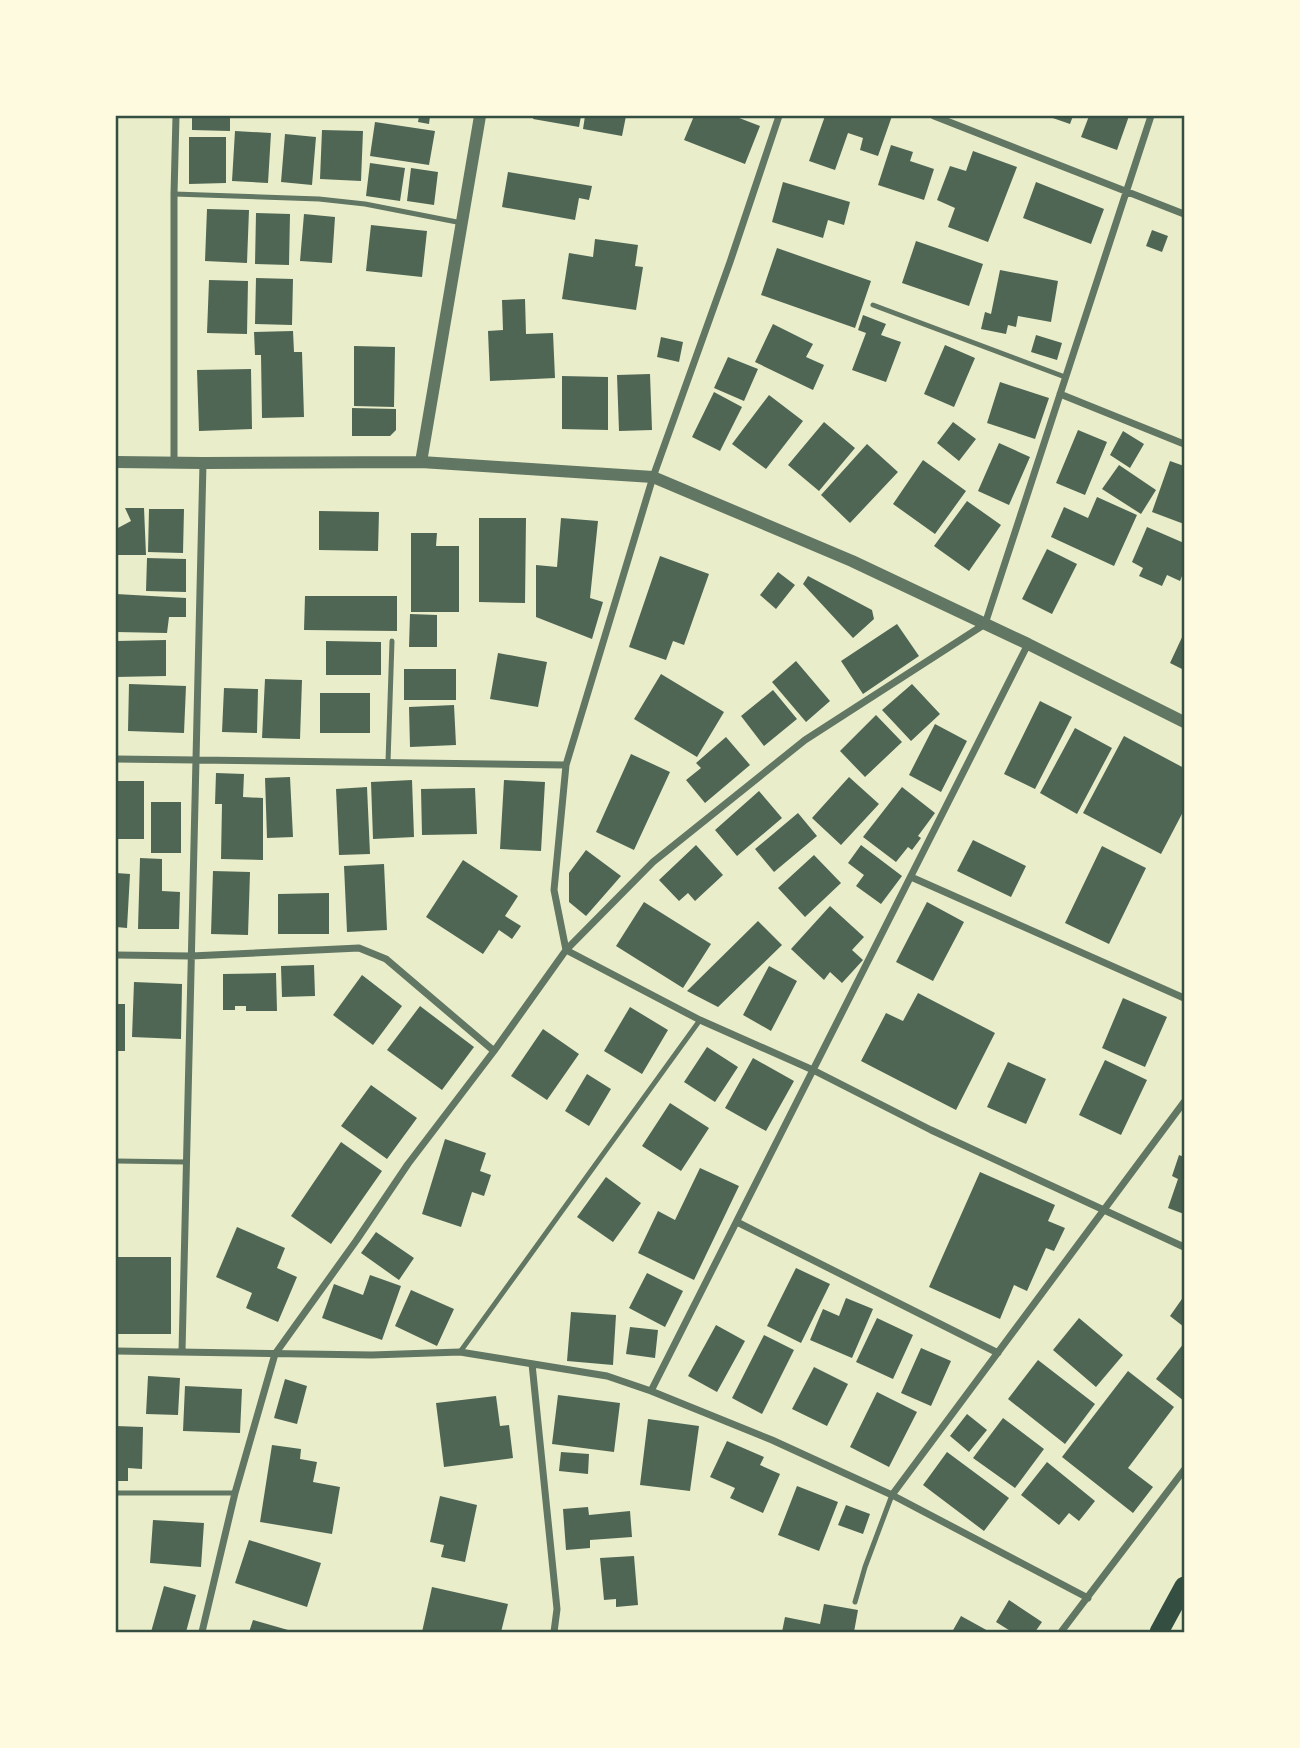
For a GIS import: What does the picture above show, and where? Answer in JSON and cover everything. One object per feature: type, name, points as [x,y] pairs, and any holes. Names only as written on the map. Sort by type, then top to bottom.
[{"type":"highway","points":[[1159,1633],[1185,1586]]},
{"type":"street","points":[[174,462],[176,116]]},
{"type":"street","points":[[421,462],[480,116]]},
{"type":"street","points":[[566,950],[554,890],[566,765],[653,477],[779,116]]},
{"type":"street","points":[[934,116],[1185,214]]},
{"type":"street","points":[[202,1633],[235,1493],[275,1354],[408,1164],[566,950],[653,862],[805,740],[985,624],[1151,116]]},
{"type":"street","points":[[1060,394],[1185,444]]},
{"type":"street","points":[[116,462],[421,462],[653,477],[852,561],[1185,722]]},
{"type":"street","points":[[181,1352],[203,463]]},
{"type":"street","points":[[652,1391],[1028,644]]},
{"type":"street","points":[[116,759],[566,765]]},
{"type":"street","points":[[911,877],[1185,998]]},
{"type":"street","points":[[116,955],[191,956],[359,948],[386,959],[494,1051]]},
{"type":"street","points":[[566,950],[700,1020],[813,1070],[931,1130],[1185,1247]]},
{"type":"street","points":[[892,1495],[1185,1102]]},
{"type":"street","points":[[737,1222],[998,1353]]},
{"type":"street","points":[[116,1351],[372,1355],[460,1352],[607,1376],[652,1391],[772,1440],[892,1495],[1088,1598]]},
{"type":"street","points":[[532,1364],[557,1609],[554,1633]]},
{"type":"street","points":[[1061,1633],[1185,1469]]},
{"type":"lane","points":[[174,194],[318,199],[366,204],[462,223]]},
{"type":"lane","points":[[873,305],[1065,377]]},
{"type":"lane","points":[[388,762],[392,641]]},
{"type":"lane","points":[[460,1352],[700,1020]]},
{"type":"lane","points":[[116,1161],[186,1162]]},
{"type":"lane","points":[[116,1493],[235,1493]]},
{"type":"lane","points":[[855,1602],[892,1495]]},
{"type":"building","points":[[192,116],[230,116],[230,131],[192,130]]},
{"type":"building","points":[[419,116],[430,116],[429,124],[418,122]]},
{"type":"building","points":[[534,116],[581,116],[579,127],[533,119]]},
{"type":"building","points":[[585,116],[626,116],[622,136],[583,129]]},
{"type":"building","points":[[694,116],[734,116],[760,126],[745,164],[684,140]]},
{"type":"building","points":[[825,116],[892,116],[878,156],[860,150],[863,138],[848,133],[835,170],[809,161]]},
{"type":"building","points":[[1047,116],[1073,116],[1070,124]]},
{"type":"building","points":[[1089,116],[1129,116],[1117,150],[1081,137]]},
{"type":"building","points":[[375,122],[435,131],[429,165],[370,156]]},
{"type":"building","points":[[322,130],[363,131],[361,181],[320,179]]},
{"type":"building","points":[[235,131],[271,133],[268,183],[232,181]]},
{"type":"building","points":[[285,134],[316,137],[312,185],[281,182]]},
{"type":"building","points":[[189,137],[226,137],[226,183],[189,184]]},
{"type":"building","points":[[891,145],[913,152],[910,161],[934,169],[924,200],[878,185]]},
{"type":"building","points":[[973,151],[1017,167],[988,242],[948,227],[955,208],[937,200],[950,166],[966,171]]},
{"type":"building","points":[[370,163],[405,168],[400,201],[366,196]]},
{"type":"building","points":[[411,168],[438,172],[434,205],[407,201]]},
{"type":"building","points":[[508,172],[592,186],[589,200],[579,198],[575,220],[502,207]]},
{"type":"building","points":[[783,182],[850,202],[844,225],[828,220],[823,238],[772,222]]},
{"type":"building","points":[[1036,182],[1104,209],[1091,244],[1023,218]]},
{"type":"building","points":[[207,209],[249,210],[247,263],[205,261]]},
{"type":"building","points":[[256,213],[290,214],[289,265],[255,264]]},
{"type":"building","points":[[304,214],[335,217],[332,263],[300,261]]},
{"type":"building","points":[[371,225],[427,231],[422,277],[366,271]]},
{"type":"building","points":[[1152,230],[1168,236],[1162,252],[1146,246]]},
{"type":"building","points":[[595,239],[638,245],[635,266],[643,267],[636,310],[562,299],[569,253],[593,257]]},
{"type":"building","points":[[916,241],[983,264],[969,306],[902,283]]},
{"type":"building","points":[[777,248],[871,281],[855,328],[761,295]]},
{"type":"building","points":[[1000,270],[1058,281],[1051,322],[1018,316],[1016,327],[1008,325],[1006,334],[981,329],[985,312],[991,314]]},
{"type":"building","points":[[256,278],[293,279],[292,325],[255,324]]},
{"type":"building","points":[[209,280],[248,281],[247,334],[207,333]]},
{"type":"building","points":[[525,299],[526,334],[553,333],[555,378],[490,381],[488,331],[503,330],[502,300]]},
{"type":"building","points":[[863,315],[886,324],[881,335],[901,342],[886,382],[852,370],[866,333],[858,330]]},
{"type":"building","points":[[773,324],[813,344],[806,357],[824,365],[813,390],[755,362]]},
{"type":"building","points":[[293,331],[294,352],[302,352],[304,417],[262,418],[261,355],[255,355],[254,332]]},
{"type":"building","points":[[1036,335],[1062,343],[1057,360],[1031,352]]},
{"type":"building","points":[[661,337],[683,342],[679,362],[657,357]]},
{"type":"building","points":[[945,345],[975,358],[954,407],[924,394]]},
{"type":"building","points":[[354,346],[395,347],[394,407],[354,406]]},
{"type":"building","points":[[728,357],[758,369],[744,401],[714,388]]},
{"type":"building","points":[[251,369],[252,429],[199,431],[197,370]]},
{"type":"building","points":[[650,374],[652,430],[619,431],[617,375]]},
{"type":"building","points":[[562,376],[608,377],[608,430],[562,429]]},
{"type":"building","points":[[1000,382],[1049,398],[1035,439],[987,423]]},
{"type":"building","points":[[714,392],[742,407],[720,451],[692,437]]},
{"type":"building","points":[[769,395],[803,421],[766,469],[732,444]]},
{"type":"building","points":[[352,408],[396,409],[396,430],[390,436],[352,436]]},
{"type":"building","points":[[824,422],[855,448],[819,491],[788,465]]},
{"type":"building","points":[[953,422],[976,439],[959,461],[937,443]]},
{"type":"building","points":[[1078,430],[1107,442],[1085,495],[1056,483]]},
{"type":"building","points":[[1123,431],[1144,444],[1130,468],[1110,455]]},
{"type":"building","points":[[999,443],[1030,457],[1009,505],[978,491]]},
{"type":"building","points":[[867,444],[898,472],[850,523],[821,495]]},
{"type":"building","points":[[923,460],[966,491],[935,534],[893,504]]},
{"type":"building","points":[[1170,461],[1184,466],[1184,524],[1152,512]]},
{"type":"building","points":[[1119,465],[1156,490],[1141,514],[1102,489]]},
{"type":"building","points":[[1097,497],[1137,515],[1114,566],[1051,537],[1064,507],[1088,518]]},
{"type":"building","points":[[967,501],[1001,525],[969,571],[934,546]]},
{"type":"building","points":[[125,508],[144,508],[146,555],[116,555],[116,529],[131,521]]},
{"type":"building","points":[[149,509],[184,509],[183,553],[148,552]]},
{"type":"building","points":[[319,511],[379,512],[378,551],[319,550]]},
{"type":"building","points":[[479,518],[526,518],[525,603],[479,602]]},
{"type":"building","points":[[561,518],[598,521],[590,598],[603,602],[592,639],[536,617],[536,565],[557,567]]},
{"type":"building","points":[[1147,527],[1184,543],[1184,571],[1180,581],[1167,575],[1162,586],[1139,576],[1143,568],[1132,562]]},
{"type":"building","points":[[411,533],[437,533],[436,546],[459,546],[459,612],[411,612]]},
{"type":"building","points":[[1047,549],[1077,564],[1052,614],[1022,599]]},
{"type":"building","points":[[660,556],[709,574],[684,645],[673,641],[666,660],[629,647]]},
{"type":"building","points":[[147,558],[186,559],[186,592],[146,591]]},
{"type":"building","points":[[778,572],[795,585],[776,609],[760,595]]},
{"type":"building","points":[[808,576],[872,610],[874,619],[853,638],[803,584]]},
{"type":"building","points":[[116,594],[186,598],[186,617],[169,617],[167,633],[116,632]]},
{"type":"building","points":[[305,596],[397,596],[397,631],[304,630]]},
{"type":"building","points":[[410,614],[437,615],[437,647],[409,647]]},
{"type":"building","points":[[897,624],[919,656],[863,694],[841,661]]},
{"type":"building","points":[[1184,633],[1184,670],[1170,663]]},
{"type":"building","points":[[166,640],[166,676],[116,677],[116,641]]},
{"type":"building","points":[[326,641],[381,642],[381,675],[326,675]]},
{"type":"building","points":[[498,653],[547,662],[538,707],[490,699]]},
{"type":"building","points":[[796,661],[830,701],[806,722],[772,682]]},
{"type":"building","points":[[404,669],[456,669],[456,700],[404,700]]},
{"type":"building","points":[[661,674],[724,712],[697,757],[634,719]]},
{"type":"building","points":[[265,679],[302,680],[300,739],[262,738]]},
{"type":"building","points":[[129,684],[186,686],[184,733],[128,731]]},
{"type":"building","points":[[912,684],[940,714],[911,741],[882,710]]},
{"type":"building","points":[[224,688],[258,689],[257,733],[222,732]]},
{"type":"building","points":[[773,690],[797,719],[764,746],[741,716]]},
{"type":"building","points":[[320,693],[370,693],[370,733],[320,733]]},
{"type":"building","points":[[1040,701],[1072,717],[1035,789],[1004,774]]},
{"type":"building","points":[[454,705],[456,745],[410,747],[409,707]]},
{"type":"building","points":[[876,715],[902,742],[865,777],[840,751]]},
{"type":"building","points":[[935,724],[967,741],[941,792],[909,775]]},
{"type":"building","points":[[1075,728],[1112,748],[1077,814],[1040,793]]},
{"type":"building","points":[[1124,736],[1184,768],[1184,810],[1161,854],[1083,813]]},
{"type":"building","points":[[726,737],[750,765],[705,803],[686,780],[701,768],[696,763]]},
{"type":"building","points":[[631,754],[670,772],[634,850],[596,832]]},
{"type":"building","points":[[216,773],[244,774],[243,797],[263,798],[263,860],[221,859],[222,804],[215,804]]},
{"type":"building","points":[[290,777],[293,837],[267,838],[265,778]]},
{"type":"building","points":[[849,777],[879,804],[841,845],[812,818]]},
{"type":"building","points":[[412,780],[414,837],[373,839],[371,782]]},
{"type":"building","points":[[504,780],[545,782],[541,851],[500,849]]},
{"type":"building","points":[[116,781],[144,781],[144,839],[116,839]]},
{"type":"building","points":[[367,787],[370,854],[339,855],[336,789]]},
{"type":"building","points":[[902,787],[935,813],[918,836],[921,838],[912,850],[908,847],[896,862],[863,837]]},
{"type":"building","points":[[475,788],[477,834],[422,835],[421,789]]},
{"type":"building","points":[[759,791],[782,818],[737,856],[715,830]]},
{"type":"building","points":[[151,802],[181,802],[181,853],[151,853]]},
{"type":"building","points":[[798,813],[817,836],[774,872],[755,849]]},
{"type":"building","points":[[973,840],[1026,866],[1011,897],[957,871]]},
{"type":"building","points":[[696,845],[723,875],[695,901],[688,893],[679,901],[659,880]]},
{"type":"building","points":[[861,845],[902,876],[881,904],[856,886],[864,875],[848,863]]},
{"type":"building","points":[[1102,846],[1146,868],[1109,944],[1065,923]]},
{"type":"building","points":[[586,850],[621,876],[586,916],[569,902],[569,873]]},
{"type":"building","points":[[814,855],[841,883],[805,917],[778,888]]},
{"type":"building","points":[[140,858],[162,859],[162,891],[180,892],[179,929],[138,929]]},
{"type":"building","points":[[463,860],[518,896],[505,916],[521,926],[512,939],[499,930],[483,954],[426,917]]},
{"type":"building","points":[[384,864],[387,930],[347,932],[344,866]]},
{"type":"building","points":[[213,871],[250,872],[248,935],[211,934]]},
{"type":"building","points":[[116,873],[130,874],[127,928],[116,927]]},
{"type":"building","points":[[329,893],[329,934],[278,934],[278,894]]},
{"type":"building","points":[[644,902],[711,944],[683,988],[616,946]]},
{"type":"building","points":[[927,902],[964,922],[933,981],[896,962]]},
{"type":"building","points":[[830,906],[864,937],[852,950],[863,960],[842,983],[830,972],[824,980],[791,949]]},
{"type":"building","points":[[758,921],[782,945],[718,1007],[687,991]]},
{"type":"building","points":[[314,965],[315,996],[282,997],[281,966]]},
{"type":"building","points":[[769,966],[797,981],[771,1031],[743,1015]]},
{"type":"building","points":[[276,973],[277,1011],[246,1011],[246,1006],[223,1010],[223,974]]},
{"type":"building","points":[[362,975],[402,1006],[373,1045],[333,1015]]},
{"type":"building","points":[[134,982],[182,984],[181,1039],[132,1037]]},
{"type":"building","points":[[918,993],[995,1033],[956,1110],[861,1061],[886,1013],[903,1021]]},
{"type":"building","points":[[1123,998],[1167,1017],[1145,1067],[1102,1048]]},
{"type":"building","points":[[116,1004],[125,1004],[125,1051],[116,1051]]},
{"type":"building","points":[[420,1006],[474,1047],[442,1090],[387,1050]]},
{"type":"building","points":[[630,1007],[668,1030],[642,1074],[604,1051]]},
{"type":"building","points":[[543,1029],[579,1054],[547,1100],[511,1076]]},
{"type":"building","points":[[707,1047],[738,1067],[715,1102],[684,1082]]},
{"type":"building","points":[[753,1058],[794,1081],[766,1131],[725,1108]]},
{"type":"building","points":[[1105,1060],[1147,1080],[1121,1135],[1079,1115]]},
{"type":"building","points":[[1008,1062],[1046,1079],[1026,1124],[987,1107]]},
{"type":"building","points":[[587,1074],[611,1089],[589,1126],[565,1111]]},
{"type":"building","points":[[371,1085],[417,1118],[387,1159],[341,1126]]},
{"type":"building","points":[[670,1103],[709,1128],[681,1171],[642,1146]]},
{"type":"building","points":[[445,1139],[486,1153],[480,1171],[491,1175],[484,1196],[472,1192],[461,1227],[422,1214]]},
{"type":"building","points":[[341,1142],[382,1171],[331,1244],[291,1216]]},
{"type":"building","points":[[1179,1155],[1184,1157],[1184,1214],[1168,1208],[1178,1179],[1172,1176]]},
{"type":"building","points":[[700,1168],[739,1186],[694,1280],[638,1253],[658,1211],[675,1220]]},
{"type":"building","points":[[980,1172],[1055,1205],[1048,1221],[1065,1228],[1054,1251],[1046,1248],[1027,1291],[1014,1285],[1000,1319],[929,1287]]},
{"type":"building","points":[[606,1177],[641,1203],[613,1242],[577,1217]]},
{"type":"building","points":[[237,1227],[285,1248],[277,1268],[297,1277],[278,1322],[246,1308],[252,1293],[216,1277]]},
{"type":"building","points":[[376,1232],[414,1258],[399,1280],[361,1253]]},
{"type":"building","points":[[116,1257],[171,1257],[171,1334],[116,1334]]},
{"type":"building","points":[[796,1268],[830,1284],[801,1343],[767,1326]]},
{"type":"building","points":[[647,1273],[683,1291],[665,1327],[629,1308]]},
{"type":"building","points":[[370,1275],[401,1286],[382,1340],[322,1318],[334,1284],[363,1295]]},
{"type":"building","points":[[411,1290],[454,1309],[437,1346],[395,1326]]},
{"type":"building","points":[[1184,1296],[1184,1327],[1170,1316]]},
{"type":"building","points":[[846,1298],[873,1309],[852,1358],[810,1340],[823,1309],[839,1316]]},
{"type":"building","points":[[571,1312],[616,1315],[613,1365],[567,1361]]},
{"type":"building","points":[[877,1318],[913,1335],[893,1379],[856,1362]]},
{"type":"building","points":[[1079,1318],[1123,1355],[1096,1387],[1053,1350]]},
{"type":"building","points":[[716,1325],[745,1341],[717,1392],[688,1376]]},
{"type":"building","points":[[630,1327],[658,1330],[655,1358],[626,1354]]},
{"type":"building","points":[[764,1335],[794,1350],[762,1414],[732,1398]]},
{"type":"building","points":[[1184,1343],[1184,1401],[1156,1379]]},
{"type":"building","points":[[921,1348],[951,1361],[931,1406],[901,1393]]},
{"type":"building","points":[[1038,1360],[1095,1404],[1065,1444],[1008,1399]]},
{"type":"building","points":[[814,1367],[848,1384],[827,1426],[792,1409]]},
{"type":"building","points":[[1128,1371],[1174,1407],[1128,1468],[1153,1487],[1133,1513],[1062,1457]]},
{"type":"building","points":[[148,1376],[180,1378],[178,1415],[146,1414]]},
{"type":"building","points":[[285,1379],[307,1386],[297,1424],[274,1418]]},
{"type":"building","points":[[185,1386],[242,1389],[240,1433],[183,1431]]},
{"type":"building","points":[[877,1392],[917,1412],[889,1467],[850,1447]]},
{"type":"building","points":[[558,1395],[620,1403],[614,1452],[552,1444]]},
{"type":"building","points":[[496,1396],[500,1426],[509,1425],[513,1458],[444,1467],[436,1403]]},
{"type":"building","points":[[967,1414],[987,1430],[969,1452],[950,1436]]},
{"type":"building","points":[[1003,1418],[1044,1449],[1015,1488],[973,1458]]},
{"type":"building","points":[[648,1419],[699,1426],[690,1491],[640,1485]]},
{"type":"building","points":[[116,1426],[143,1427],[142,1469],[128,1468],[128,1481],[116,1481]]},
{"type":"building","points":[[727,1441],[764,1457],[760,1465],[780,1474],[763,1513],[730,1498],[735,1488],[710,1477]]},
{"type":"building","points":[[272,1445],[301,1449],[300,1459],[317,1462],[313,1482],[340,1487],[332,1534],[260,1522]]},
{"type":"building","points":[[561,1452],[589,1454],[588,1474],[559,1471]]},
{"type":"building","points":[[947,1452],[1009,1498],[984,1531],[923,1485]]},
{"type":"building","points":[[1047,1462],[1095,1501],[1079,1521],[1069,1513],[1059,1525],[1021,1495]]},
{"type":"building","points":[[797,1486],[838,1502],[819,1551],[778,1535]]},
{"type":"building","points":[[440,1496],[477,1505],[465,1562],[441,1557],[444,1545],[430,1542]]},
{"type":"building","points":[[846,1505],[870,1514],[863,1534],[838,1525]]},
{"type":"building","points":[[588,1507],[589,1515],[630,1511],[632,1537],[590,1540],[590,1548],[566,1550],[563,1509]]},
{"type":"building","points":[[153,1520],[204,1523],[201,1567],[150,1563]]},
{"type":"building","points":[[249,1540],[321,1563],[307,1607],[235,1583]]},
{"type":"building","points":[[634,1556],[638,1605],[616,1607],[616,1599],[604,1600],[600,1558]]},
{"type":"building","points":[[164,1586],[196,1595],[186,1632],[151,1632]]},
{"type":"building","points":[[432,1587],[508,1604],[501,1632],[422,1632]]},
{"type":"building","points":[[1009,1600],[1042,1622],[1035,1632],[1012,1632],[996,1622]]},
{"type":"building","points":[[824,1604],[858,1610],[854,1632],[782,1632],[785,1617],[820,1624]]},
{"type":"building","points":[[961,1616],[990,1632],[952,1632]]},
{"type":"building","points":[[253,1620],[295,1632],[249,1632]]}]
